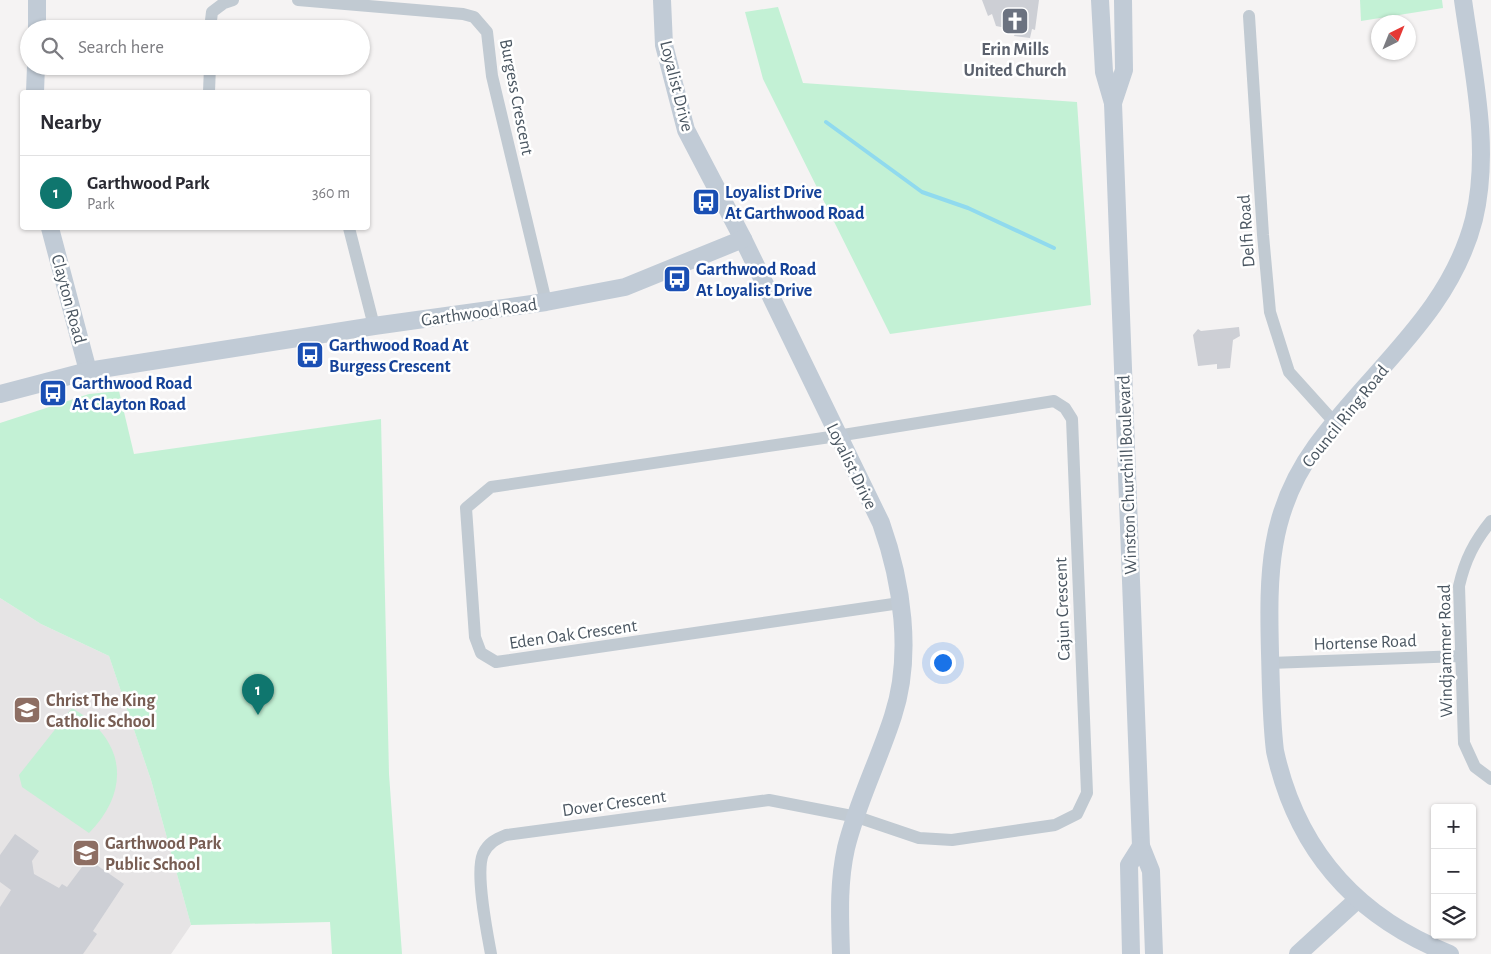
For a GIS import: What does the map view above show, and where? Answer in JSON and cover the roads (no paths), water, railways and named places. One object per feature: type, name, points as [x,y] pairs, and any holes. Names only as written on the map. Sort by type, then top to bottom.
[{"type":"street","points":[[37,20],[38,0]]},
{"type":"street","points":[[211,20],[212,12],[224,3],[233,0]]},
{"type":"street","name":"Burgess Crescent","points":[[298,0],[463,14],[474,17],[481,24],[487,32],[492,76],[546,302]]},
{"type":"street","name":"Loyalist Drive","points":[[662,0],[664,45],[686,130],[744,239],[837,436],[881,523],[895,569],[905,637],[894,714],[846,847],[840,881],[842,954]]},
{"type":"street","name":"Winston Churchill Boulevard","points":[[1100,0],[1104,72],[1113,103],[1141,846],[1151,871],[1154,954]]},
{"type":"street","name":"Winston Churchill Boulevard","points":[[1113,103],[1124,70],[1122,0]]},
{"type":"street","name":"Council Ring Road","points":[[1450,954],[1405,934],[1357,900],[1319,856],[1298,821],[1288,799],[1275,751],[1268,588],[1276,531],[1296,478],[1316,447],[1419,327],[1443,294],[1468,240],[1486,185],[1480,121],[1462,0]]},
{"type":"street","name":"Delfi Road","points":[[1249,16],[1263,235],[1270,312],[1290,372],[1335,424]]},
{"type":"street","points":[[35,90],[36,75]]},
{"type":"street","points":[[209,90],[210,75]]},
{"type":"street","name":"Clayton Road","points":[[51,230],[88,371]]},
{"type":"street","points":[[350,230],[374,326]]},
{"type":"street","name":"Garthwood Road","points":[[0,394],[88,371],[374,326],[546,302],[625,287],[744,239]]},
{"type":"street","name":"Cajun Crescent","points":[[837,436],[1054,401],[1065,408],[1072,419],[1087,793],[1077,814],[1055,826],[952,840],[919,838],[856,817]]},
{"type":"street","name":"Eden Oak Crescent","points":[[837,436],[491,487],[466,508],[475,637],[481,653],[496,662],[514,661],[900,603]]},
{"type":"street","name":"Windjammer Road","points":[[1491,521],[1476,539],[1465,560],[1459,586],[1464,744],[1476,767],[1491,779]]},
{"type":"street","name":"Hortense Road","points":[[1270,663],[1461,656]]},
{"type":"street","name":"Dover Crescent","points":[[491,954],[485,918],[481,864],[483,853],[493,840],[506,835],[769,800],[856,817]]},
{"type":"street","name":"Winston Churchill Boulevard","points":[[1131,954],[1130,865],[1141,846]]},
{"type":"street","points":[[1298,954],[1357,900]]},
{"type":"waterway","points":[[826,122],[922,192],[968,208],[1054,248]]},
{"type":"place","name":"Erin Mills United Church","points":[[1015,21]]},
{"type":"place","name":"Loyalist Drive At Garthwood Road","points":[[706,202]]},
{"type":"place","name":"Garthwood Road At Loyalist Drive","points":[[677,279]]},
{"type":"place","name":"Garthwood Road At Burgess Crescent","points":[[310,355]]},
{"type":"place","name":"Garthwood Road At Clayton Road","points":[[53,393]]},
{"type":"place","name":"Christ The King Catholic School","points":[[27,710]]},
{"type":"place","name":"Garthwood Park","points":[[258,715]]},
{"type":"place","name":"Garthwood Park Public School","points":[[86,853]]}]
